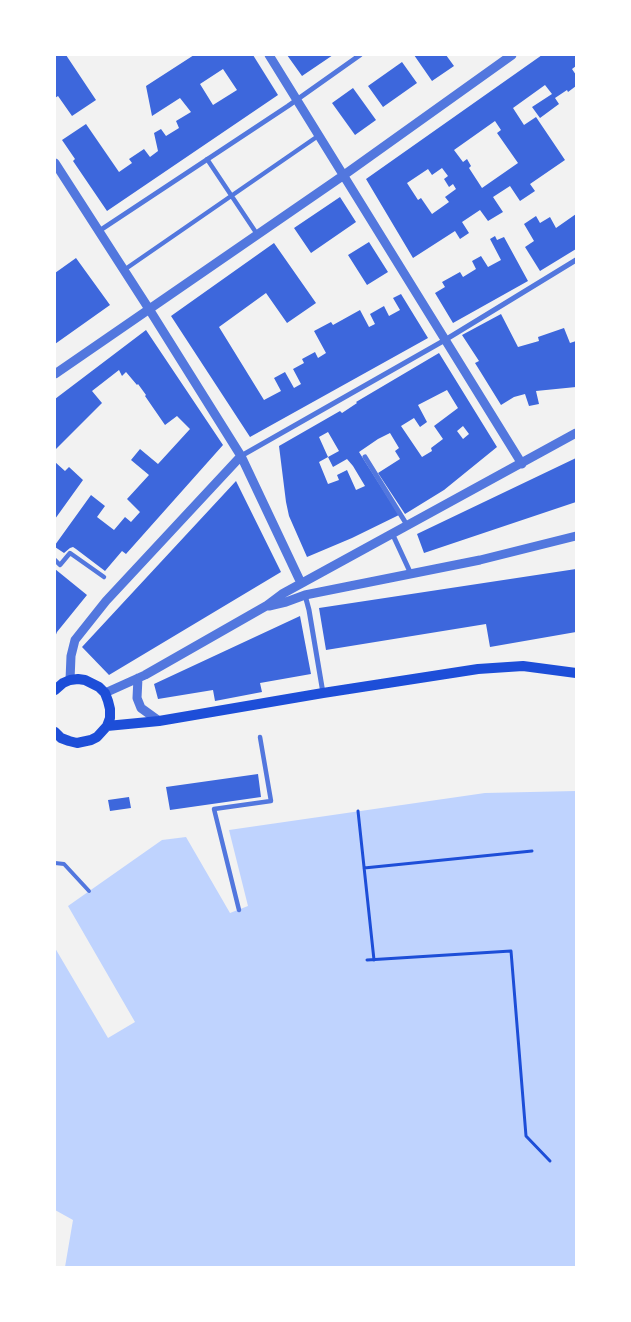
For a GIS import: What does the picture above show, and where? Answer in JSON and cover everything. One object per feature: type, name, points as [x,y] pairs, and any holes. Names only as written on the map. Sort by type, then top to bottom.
[{"type":"main road","points":[[106,726],[159,721],[478,669],[523,666],[576,673]]},
{"type":"main road","points":[[55,690],[70,680],[86,680],[99,687],[105,693],[110,709],[110,718],[97,737],[77,743],[57,737]]},
{"type":"street","points":[[270,55],[522,464]]},
{"type":"street","points":[[99,231],[297,100],[360,55]]},
{"type":"street","points":[[55,374],[344,175],[512,55]]},
{"type":"street","points":[[124,270],[319,136]]},
{"type":"street","points":[[207,160],[257,234]]},
{"type":"street","points":[[55,163],[241,456],[300,583]]},
{"type":"street","points":[[70,680],[71,656],[75,640],[106,601],[241,456],[445,340],[576,260]]},
{"type":"street","points":[[105,693],[138,678],[266,606],[300,583],[576,434]]},
{"type":"street","points":[[365,457],[407,525]]},
{"type":"street","points":[[392,533],[411,574]]},
{"type":"street","points":[[266,606],[286,602],[305,595],[480,560],[576,536]]},
{"type":"street","points":[[55,560],[60,564],[70,553],[104,577]]},
{"type":"street","points":[[305,595],[323,693]]},
{"type":"street","points":[[138,678],[137,698],[141,708],[159,721]]},
{"type":"street","points":[[239,910],[214,809],[271,801],[260,737]]},
{"type":"lane","points":[[55,863],[64,864],[89,891]]},
{"type":"path","points":[[358,812],[374,960]]},
{"type":"path","points":[[364,868],[532,852]]},
{"type":"path","points":[[367,960],[511,950],[526,1136],[550,1161]]},
{"type":"water","points":[[576,791],[576,1267],[65,1267],[73,1220],[55,1210],[55,948],[108,1038],[135,1022],[68,906],[162,840],[186,837],[230,913],[248,906],[229,830],[485,793]]},
{"type":"building","points":[[55,55],[66,55],[96,100],[72,116],[58,96],[55,98]]},
{"type":"building","points":[[194,55],[253,55],[278,95],[107,211],[73,161],[75,159],[62,140],[86,124],[119,172],[132,163],[129,159],[144,149],[150,157],[158,151],[154,133],[161,129],[166,136],[179,128],[176,121],[191,112],[180,98],[152,116],[146,86]],"holes":[[[223,69],[237,90],[213,105],[200,84]]]},
{"type":"building","points":[[287,55],[333,55],[302,76]]},
{"type":"building","points":[[414,55],[446,55],[454,66],[432,81]]},
{"type":"building","points":[[542,55],[576,55],[576,66],[572,69],[576,75],[576,86],[555,98],[559,104],[540,118],[532,107],[552,94],[545,85],[513,108],[524,125],[536,117],[565,160],[530,184],[535,191],[520,201],[510,186],[493,197],[503,212],[488,221],[480,210],[462,222],[469,233],[460,239],[455,231],[413,258],[366,179]],"holes":[[[495,121],[501,130],[497,133],[518,163],[482,188],[469,168],[471,166],[467,159],[463,162],[454,150]],[[442,168],[448,176],[444,179],[449,187],[453,184],[456,189],[445,197],[449,202],[432,214],[421,198],[418,200],[407,183],[428,169],[432,175]]]},
{"type":"building","points":[[402,62],[417,83],[383,107],[368,86]]},
{"type":"building","points":[[353,88],[376,120],[355,135],[332,103]]},
{"type":"building","points":[[340,197],[356,222],[311,253],[294,228]]},
{"type":"building","points":[[576,214],[576,249],[540,271],[525,247],[534,241],[524,224],[536,216],[540,223],[550,217],[556,228]]},
{"type":"building","points":[[495,236],[497,240],[504,237],[528,281],[453,323],[435,293],[445,287],[442,282],[460,272],[463,277],[476,269],[472,261],[481,256],[488,267],[501,260],[490,239]]},
{"type":"building","points":[[369,242],[388,272],[367,285],[348,255]]},
{"type":"building","points":[[274,243],[316,303],[287,323],[266,293],[219,327],[264,400],[281,391],[274,378],[285,372],[294,388],[301,384],[293,369],[304,363],[302,359],[315,352],[318,358],[326,353],[314,331],[331,322],[333,325],[360,310],[369,327],[375,324],[370,314],[384,306],[389,316],[400,310],[393,298],[401,294],[428,338],[250,437],[171,316]]},
{"type":"building","points":[[76,258],[110,305],[55,344],[55,273]]},
{"type":"building","points":[[501,314],[518,347],[539,341],[538,337],[564,328],[570,343],[576,341],[576,387],[536,391],[539,404],[529,406],[525,394],[514,397],[501,405],[475,363],[479,361],[462,335]]},
{"type":"building","points":[[146,330],[223,445],[126,554],[122,551],[105,571],[73,547],[64,553],[55,545],[91,495],[105,506],[97,517],[114,530],[125,517],[131,522],[140,512],[127,499],[149,475],[131,460],[140,449],[158,464],[190,429],[177,416],[165,425],[138,384],[126,372],[122,376],[119,370],[92,391],[102,403],[55,450],[55,399]]},
{"type":"building","points":[[439,353],[497,447],[444,490],[405,514],[378,473],[400,459],[395,451],[399,448],[390,433],[378,439],[359,452],[399,515],[307,557],[289,516],[279,446],[340,411],[342,413],[356,402]],"holes":[[[447,390],[458,408],[434,426],[443,439],[431,448],[432,451],[422,457],[401,426],[414,418],[420,427],[427,422],[418,405]],[[463,426],[469,434],[463,439],[457,431]],[[328,432],[339,451],[328,457],[319,437]],[[328,457],[333,467],[347,459],[365,486],[356,490],[347,470],[337,475],[339,480],[328,484],[319,462]]]},
{"type":"building","points":[[576,458],[576,502],[424,553],[417,534]]},
{"type":"building","points":[[55,462],[65,471],[69,467],[83,480],[55,519]]},
{"type":"building","points":[[236,481],[281,572],[109,675],[82,647]]},
{"type":"building","points":[[55,569],[87,595],[55,637]]},
{"type":"building","points":[[576,569],[576,632],[490,647],[486,624],[326,650],[319,608]]},
{"type":"building","points":[[300,616],[311,674],[260,683],[262,692],[215,701],[213,690],[158,699],[154,684]]},
{"type":"building","points":[[258,774],[261,797],[170,810],[166,787]]},
{"type":"building","points":[[129,797],[131,808],[110,811],[108,800]]}]
